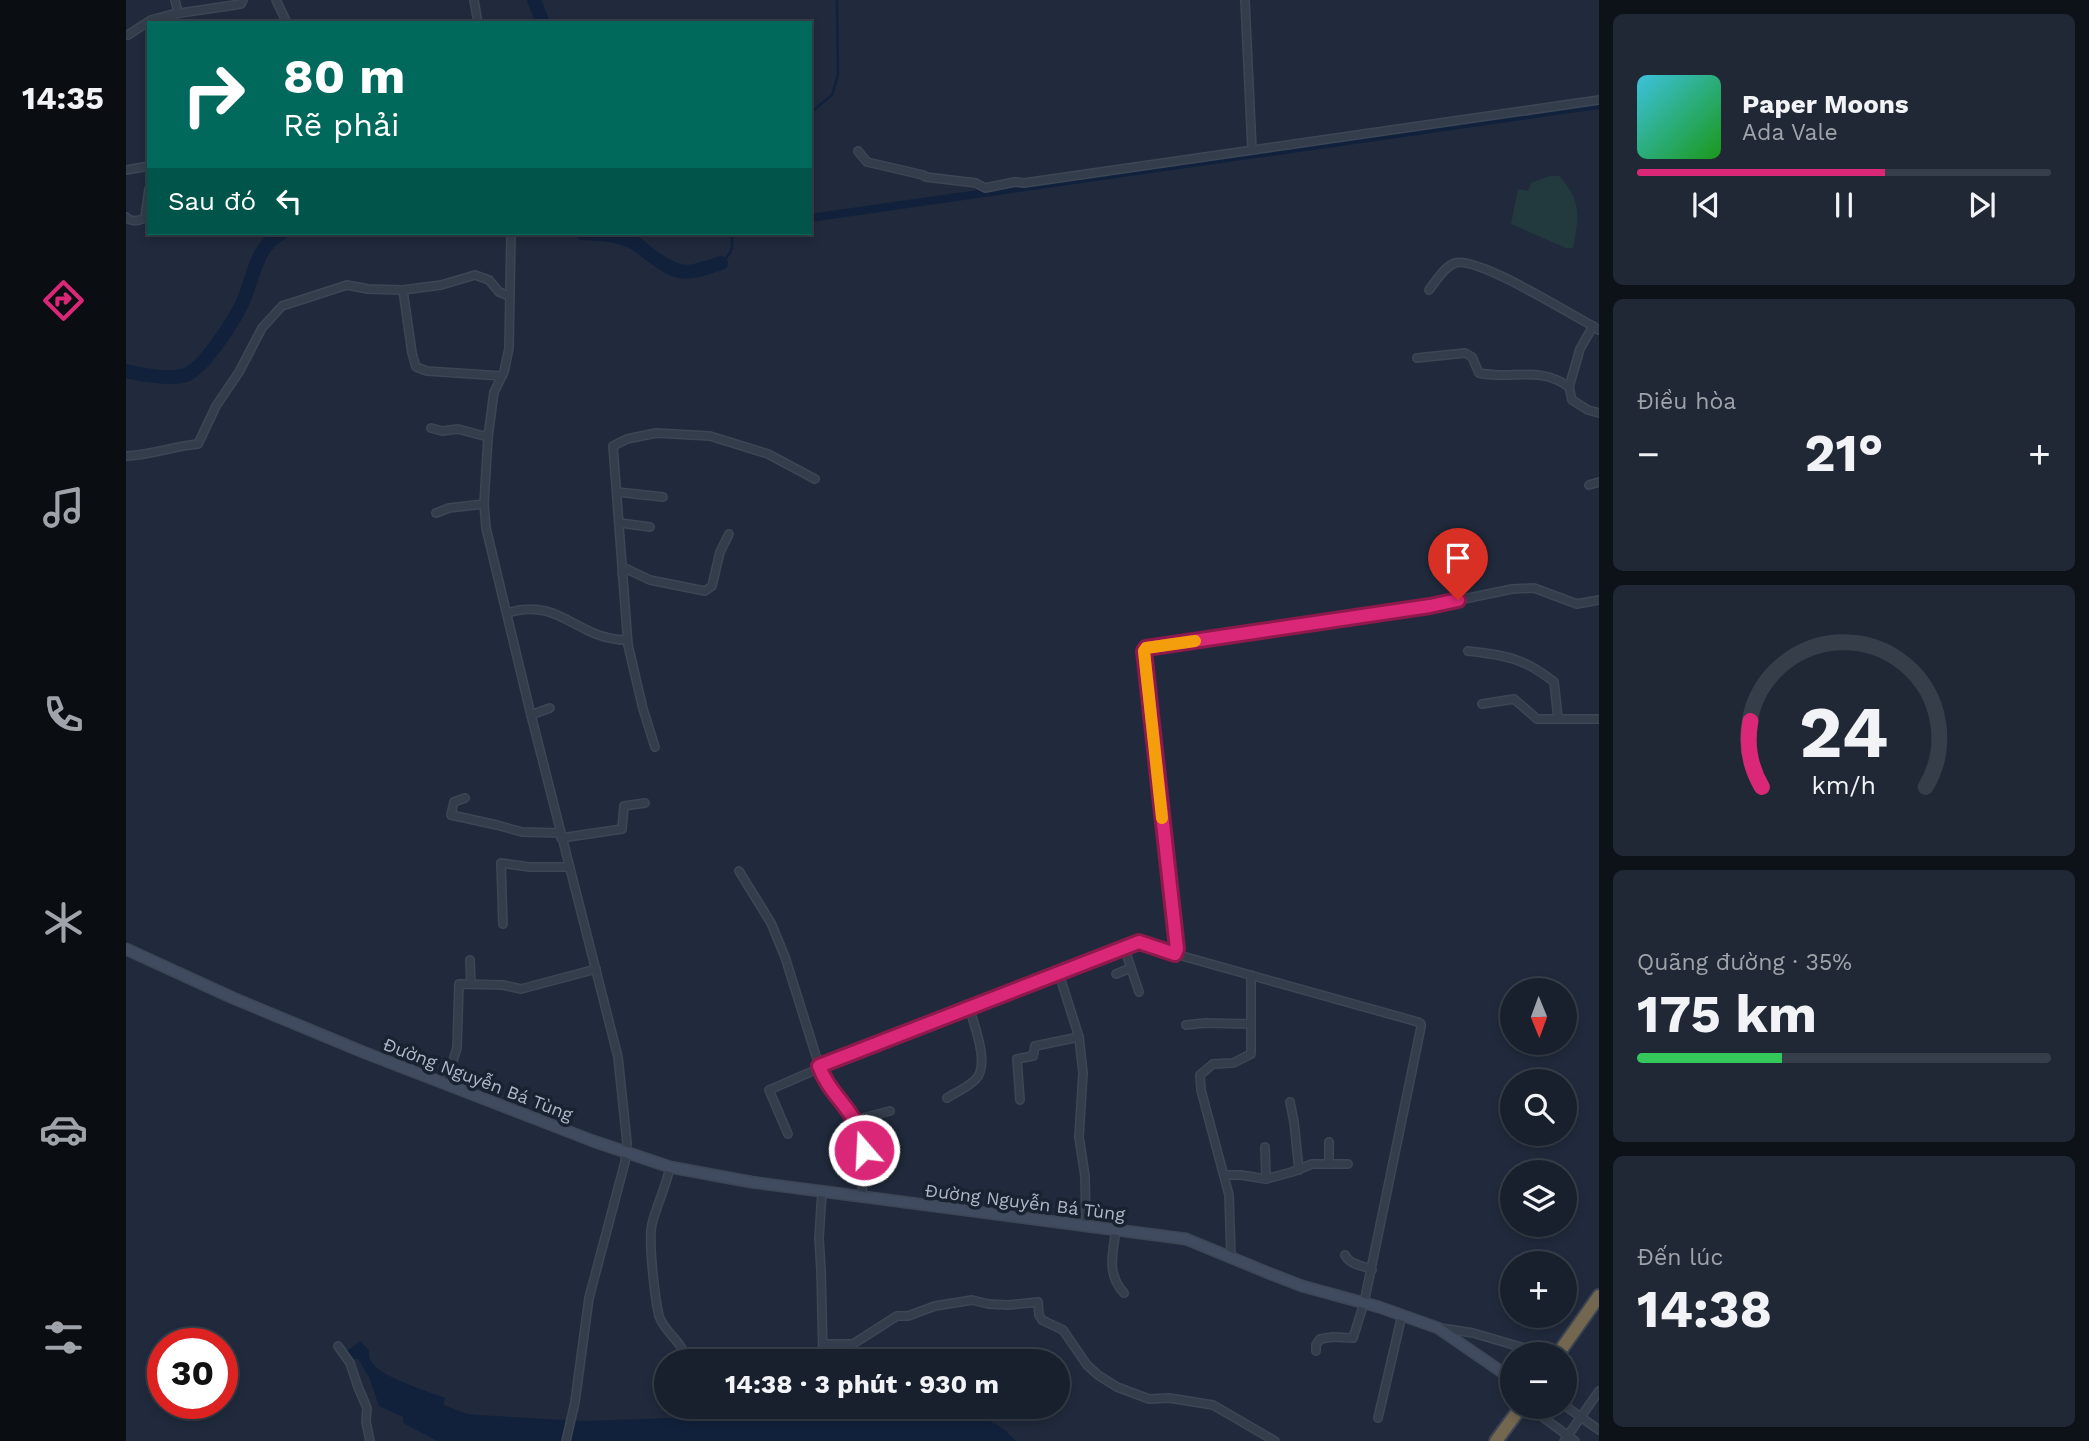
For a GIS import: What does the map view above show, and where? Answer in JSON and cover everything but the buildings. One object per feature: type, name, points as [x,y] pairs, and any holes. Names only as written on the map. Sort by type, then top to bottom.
[{"type":"highway","points":[[1566,1342],[1599,1296]]},
{"type":"highway","points":[[1496,1441],[1512,1419]]},
{"type":"main road","name":"Đường Nguyễn Bá Tùng","points":[[126,949],[233,998],[427,1076],[626,1153],[670,1167],[720,1178],[1186,1239],[1270,1275],[1437,1328],[1500,1371]]},
{"type":"street","points":[[170,21],[176,13],[175,0]]},
{"type":"street","points":[[149,21],[176,13],[242,4],[243,0]]},
{"type":"street","points":[[276,0],[286,21]]},
{"type":"street","points":[[474,0],[478,21]]},
{"type":"street","points":[[1245,0],[1252,150]]},
{"type":"street","points":[[128,35],[147,23]]},
{"type":"street","points":[[858,151],[867,162],[926,177],[976,183],[985,188],[1599,100]]},
{"type":"street","points":[[126,170],[147,166]]},
{"type":"street","points":[[126,217],[141,221],[145,218],[147,204]]},
{"type":"street","points":[[511,235],[509,348],[502,376],[494,392],[488,437],[484,505],[486,528],[618,1057],[627,1143],[589,1298],[575,1402],[566,1441]]},
{"type":"street","points":[[1429,290],[1449,267],[1459,262],[1471,263],[1506,278],[1596,328],[1580,349],[1569,387],[1572,400],[1599,413]]},
{"type":"street","points":[[126,456],[146,455],[198,444],[216,406],[239,372],[262,328],[282,306],[347,285],[368,289],[403,290],[441,285],[475,275],[489,280],[499,292],[509,296]]},
{"type":"street","points":[[403,290],[414,362],[418,369],[502,376]]},
{"type":"street","points":[[1417,358],[1465,353],[1472,357],[1476,370],[1481,374],[1535,374],[1563,382],[1569,387]]},
{"type":"street","points":[[431,428],[442,431],[458,429],[488,437]]},
{"type":"street","points":[[655,747],[627,640],[612,446],[627,439],[656,433],[710,436],[768,454],[815,479]]},
{"type":"street","points":[[1589,485],[1599,482]]},
{"type":"street","points":[[617,492],[663,497]]},
{"type":"street","points":[[436,513],[449,508],[484,505]]},
{"type":"street","points":[[620,523],[650,527]]},
{"type":"street","points":[[622,574],[627,569],[650,580],[705,591],[712,586],[720,552],[729,534]]},
{"type":"street","points":[[1175,954],[1177,949],[1144,651],[1146,648],[1430,606],[1512,589],[1534,588],[1577,604],[1599,600]]},
{"type":"street","points":[[507,612],[521,608],[545,609],[597,636],[627,640]]},
{"type":"street","points":[[1468,651],[1521,660],[1538,670],[1554,682],[1558,718]]},
{"type":"street","points":[[1482,704],[1514,699],[1537,719],[1599,719]]},
{"type":"street","points":[[531,715],[550,708]]},
{"type":"street","points":[[465,798],[454,802],[451,816],[522,832],[561,835],[622,829],[624,806],[645,803]]},
{"type":"street","points":[[503,924],[501,863],[529,867],[569,867]]},
{"type":"street","points":[[739,871],[771,923],[785,957],[823,1078],[855,1120],[862,1134],[862,1196]]},
{"type":"street","points":[[788,1134],[769,1090],[969,1007],[1139,942],[1421,1024],[1414,1070],[1372,1270],[1353,1338],[1320,1339],[1316,1351]]},
{"type":"street","points":[[1124,947],[1139,992]]},
{"type":"street","points":[[470,960],[471,984]]},
{"type":"street","points":[[1116,974],[1131,968]]},
{"type":"street","points":[[443,1082],[457,1048],[459,984],[503,985],[520,989],[596,969]]},
{"type":"street","points":[[1059,974],[1079,1037],[1083,1081],[1079,1137],[1085,1176],[1086,1226]]},
{"type":"street","points":[[1231,1257],[1231,1205],[1200,1090],[1200,1075],[1213,1064],[1233,1063],[1251,1054],[1251,975]]},
{"type":"street","points":[[947,1098],[973,1083],[981,1070],[982,1058],[969,1007]]},
{"type":"street","points":[[1186,1025],[1251,1024]]},
{"type":"street","points":[[1020,1100],[1017,1059],[1033,1056],[1035,1046],[1079,1037]]},
{"type":"street","points":[[1290,1102],[1298,1170]]},
{"type":"street","points":[[855,1120],[890,1111]]},
{"type":"street","points":[[1329,1142],[1329,1164]]},
{"type":"street","points":[[1265,1147],[1266,1179]]},
{"type":"street","points":[[1224,1175],[1266,1179],[1312,1164],[1348,1164]]},
{"type":"street","points":[[670,1167],[666,1187],[652,1224],[653,1278],[662,1321],[682,1349]]},
{"type":"street","points":[[822,1192],[819,1238],[823,1349]]},
{"type":"street","points":[[1116,1229],[1112,1274],[1115,1284],[1124,1293]]},
{"type":"street","points":[[1345,1255],[1348,1261],[1372,1270]]},
{"type":"street","points":[[823,1344],[853,1344],[897,1316],[908,1316],[935,1306],[962,1301],[1009,1305],[1038,1302],[1042,1320],[1063,1330],[1087,1366],[1117,1387],[1149,1399],[1170,1398],[1213,1405],[1275,1441]]},
{"type":"street","points":[[1378,1418],[1402,1315]]},
{"type":"street","points":[[1437,1328],[1473,1333],[1504,1342]]},
{"type":"street","points":[[338,1346],[350,1363],[367,1408],[366,1422],[370,1441]]},
{"type":"street","points":[[1566,1438],[1599,1391]]},
{"type":"street","points":[[1577,1414],[1599,1430]]},
{"type":"street","points":[[1544,1419],[1566,1438],[1575,1441]]},
{"type":"green space","points":[[1549,176],[1559,176],[1575,201],[1577,227],[1573,248],[1566,248],[1511,224],[1518,189],[1528,191],[1531,183]]},
{"type":"water","points":[[360,1341],[369,1350],[371,1361],[379,1370],[445,1398],[444,1405],[467,1414],[582,1421],[654,1419],[990,1419],[1016,1441],[437,1441],[403,1423],[403,1417],[379,1406],[369,1377],[358,1359],[353,1359],[347,1351]]},
{"type":"waterway","points":[[534,0],[542,21]]},
{"type":"waterway","points":[[812,111],[832,95],[838,75],[837,0]]},
{"type":"waterway","points":[[812,218],[1599,105]]},
{"type":"waterway","points":[[126,371],[172,377],[186,375],[194,370],[211,352],[235,317],[262,252],[279,235]]},
{"type":"waterway","points":[[603,235],[631,241],[668,267],[683,272],[721,263]]},
{"type":"waterway","points":[[721,263],[731,250],[731,235]]},
{"type":"slow traffic","points":[[1162,818],[1144,651],[1146,648],[1195,641]]},
{"type":"route","points":[[864,1150],[862,1134],[855,1120],[823,1078],[819,1066],[1139,942],[1175,954],[1177,949],[1144,651],[1146,648],[1458,600]]}]
